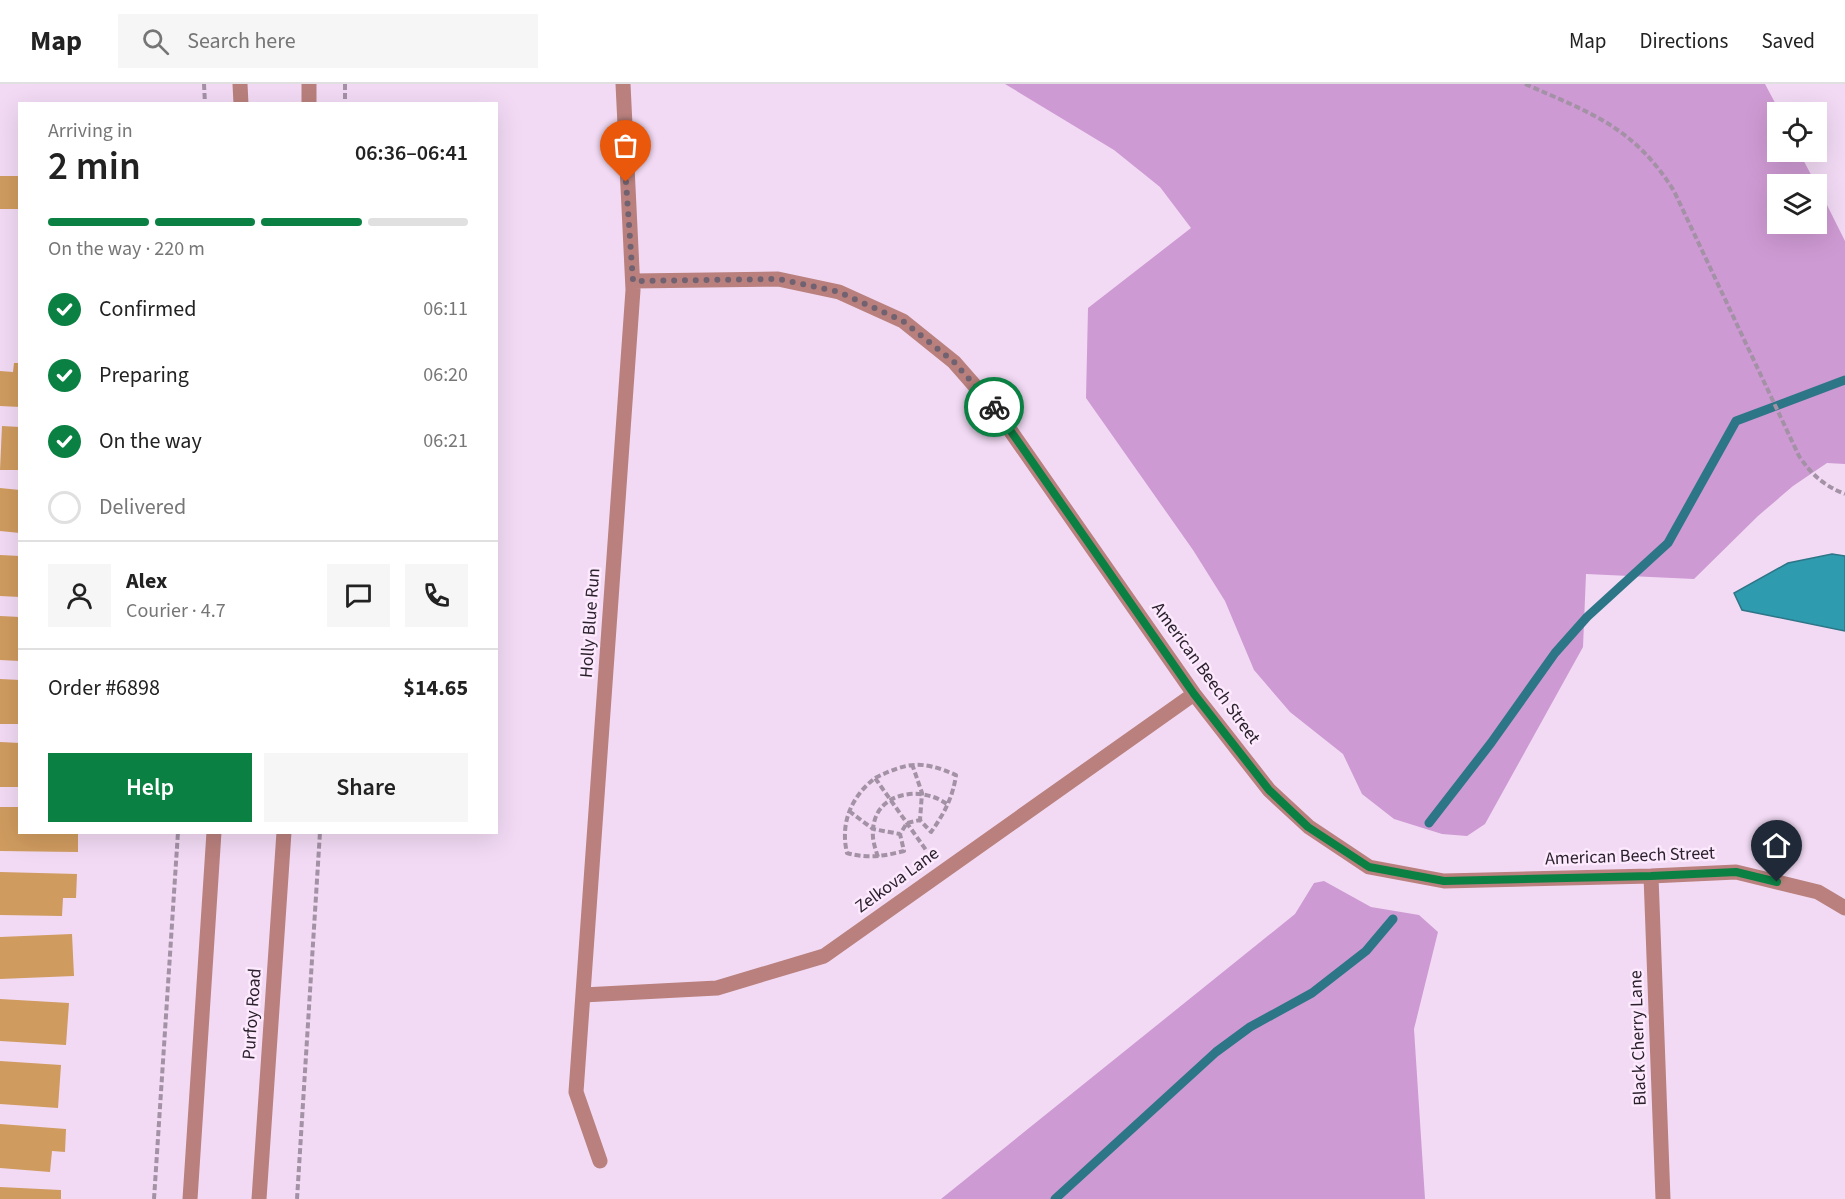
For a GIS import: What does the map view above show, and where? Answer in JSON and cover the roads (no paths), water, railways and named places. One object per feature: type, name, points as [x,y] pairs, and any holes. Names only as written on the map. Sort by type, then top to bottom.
[{"type":"street","points":[[240,84],[241,102]]},
{"type":"street","points":[[309,84],[309,102]]},
{"type":"street","name":"Holly Blue Run","points":[[600,1161],[576,1092],[633,281],[623,84]]},
{"type":"street","name":"American Beech Street","points":[[633,281],[778,279],[839,292],[903,321],[954,362],[996,410],[1194,694],[1269,790],[1308,827],[1369,867],[1444,881],[1736,872],[1818,892],[1845,908]]},
{"type":"street","name":"Zelkova Lane","points":[[583,995],[717,988],[824,956],[1194,694]]},
{"type":"street","points":[[190,1199],[214,834]]},
{"type":"street","name":"Purfoy Road","points":[[259,1199],[284,834]]},
{"type":"street","name":"Black Cherry Lane","points":[[1651,876],[1663,1199]]},
{"type":"water","points":[[1832,554],[1845,556],[1845,631],[1742,610],[1734,593],[1788,563]]},
{"type":"waterway","points":[[1429,823],[1491,743],[1555,653],[1587,617],[1668,543],[1736,421],[1845,380]]},
{"type":"waterway","points":[[1055,1199],[1216,1052],[1250,1027],[1312,993],[1366,951],[1393,919]]}]
